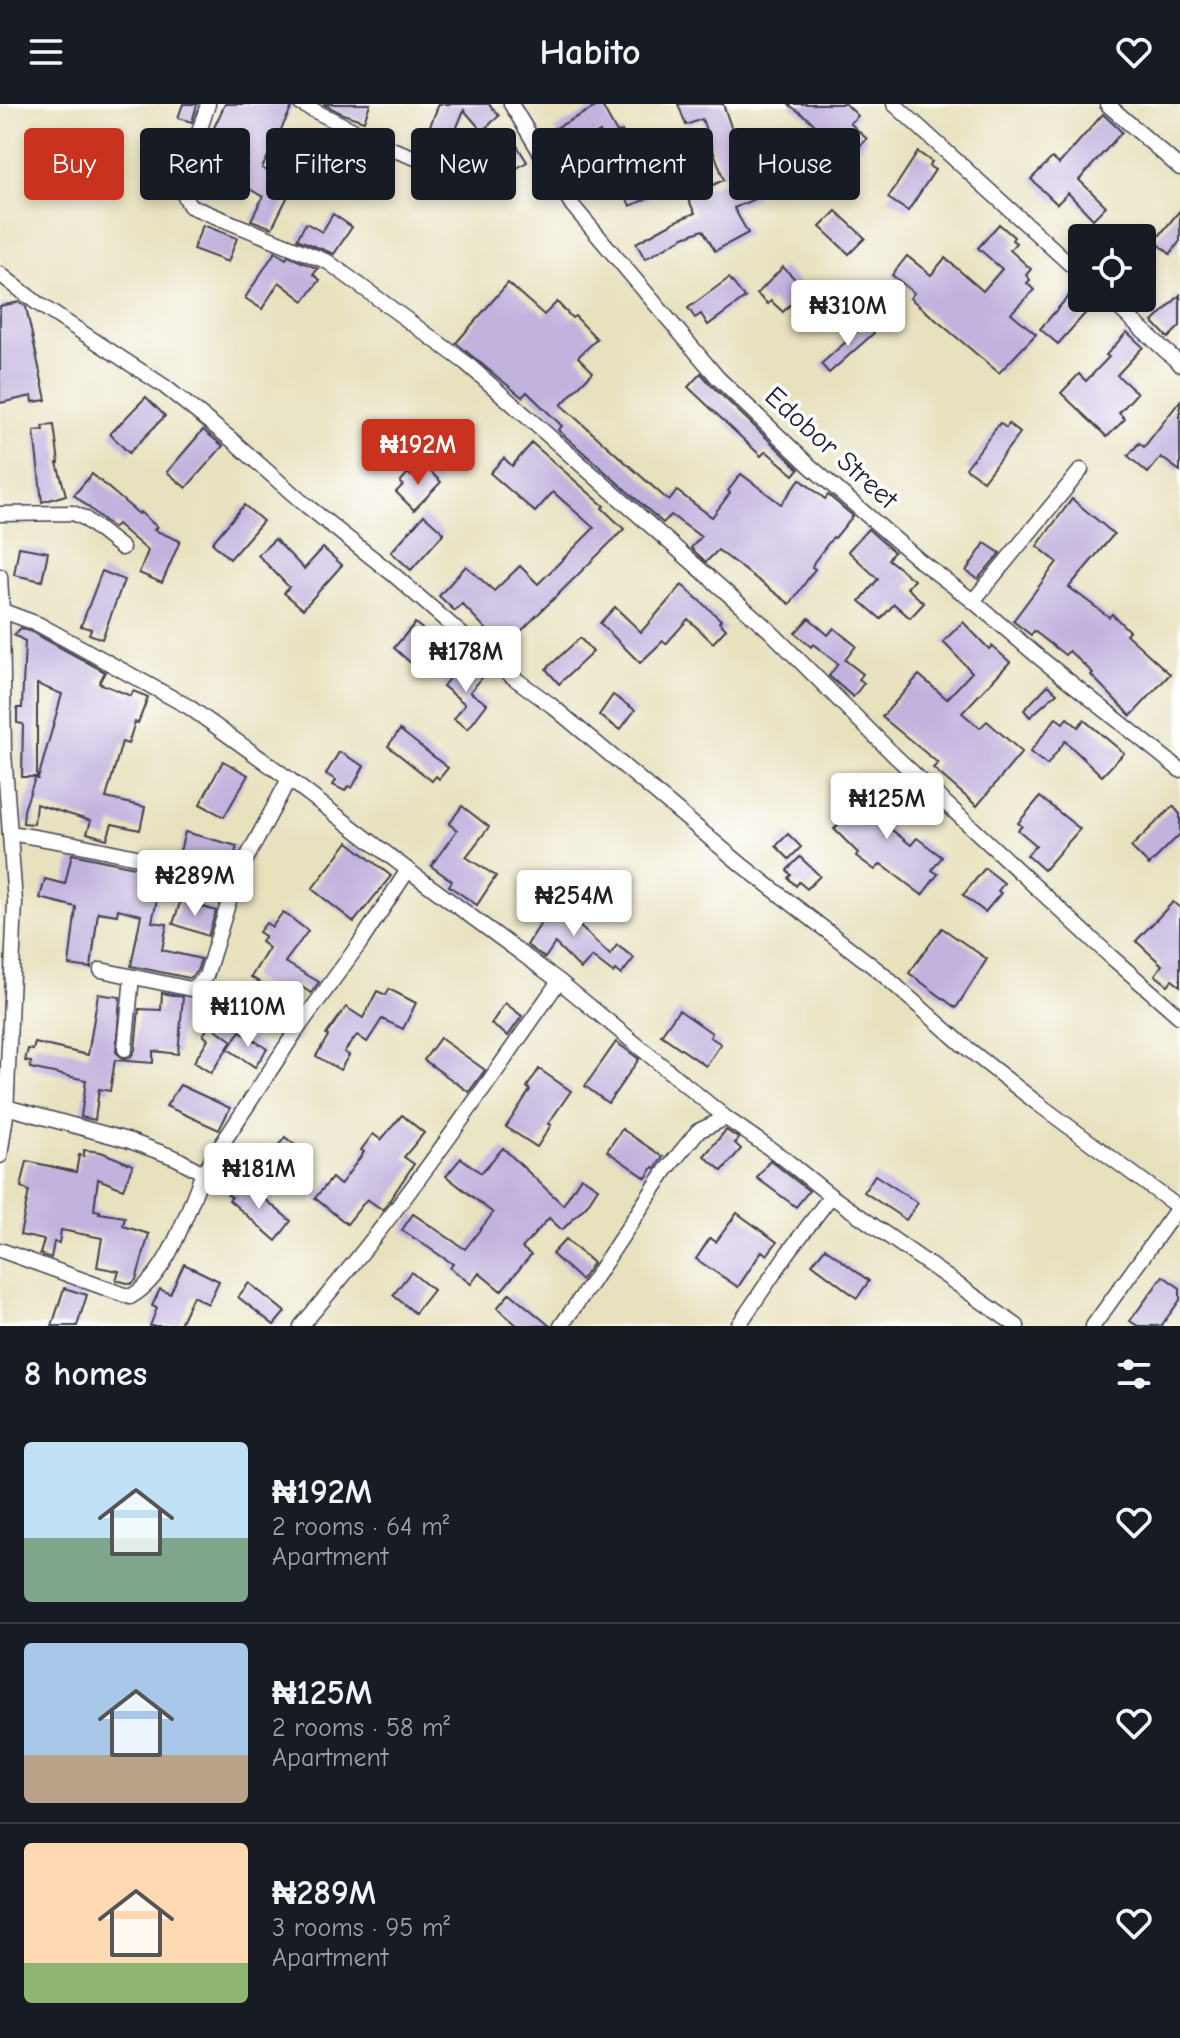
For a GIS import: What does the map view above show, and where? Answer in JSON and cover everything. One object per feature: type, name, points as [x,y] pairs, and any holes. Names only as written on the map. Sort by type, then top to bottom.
[{"type":"street","points":[[208,104],[185,175],[183,193],[190,206],[328,262],[466,363],[769,630],[896,757],[1180,1017]]},
{"type":"street","points":[[301,104],[411,156]]},
{"type":"street","name":"Edobor Street","points":[[511,104],[572,205],[718,378],[810,466],[919,560],[1180,770]]},
{"type":"street","points":[[894,104],[1068,262]]},
{"type":"street","points":[[1107,104],[1180,168]]},
{"type":"street","points":[[0,274],[37,303],[164,386],[394,575],[499,667],[551,705],[743,866],[879,971],[963,1045],[1179,1206],[1093,1326]]},
{"type":"street","points":[[1123,312],[1180,364]]},
{"type":"street","points":[[973,601],[1081,470]]},
{"type":"street","points":[[0,514],[73,513],[122,548]]},
{"type":"street","points":[[0,576],[2,753],[10,833],[6,1107],[0,1156]]},
{"type":"street","points":[[1,611],[38,624],[189,707],[559,981],[726,1118],[1017,1326]]},
{"type":"street","points":[[101,970],[191,989],[200,983],[206,976],[236,878],[289,779]]},
{"type":"street","points":[[10,833],[236,878]]},
{"type":"street","points":[[0,1250],[130,1297],[145,1287],[170,1253],[203,1173],[298,1028],[408,870]]},
{"type":"street","points":[[125,1049],[132,977]]},
{"type":"street","points":[[301,1326],[404,1200],[559,981]]},
{"type":"street","points":[[6,1107],[127,1140],[176,1158],[203,1173]]},
{"type":"street","points":[[561,1326],[666,1170],[698,1131],[726,1118]]},
{"type":"street","points":[[738,1326],[831,1196]]},
{"type":"building","points":[[183,104],[197,104],[192,122],[178,118]]},
{"type":"building","points":[[225,104],[291,104],[282,128],[266,128],[266,160],[262,168],[266,170],[266,200],[286,200],[272,228],[251,220],[263,197],[250,189],[250,128],[214,128]]},
{"type":"building","points":[[323,104],[370,104],[364,121]]},
{"type":"building","points":[[439,104],[489,104],[499,116],[485,128],[479,128],[464,110],[457,128],[429,128]]},
{"type":"building","points":[[601,104],[614,128],[556,128]]},
{"type":"building","points":[[678,104],[723,104],[731,128],[729,200],[752,200],[734,208],[748,233],[715,251],[703,230],[645,259],[636,243],[695,213],[688,200],[713,200],[713,185],[724,180],[713,150],[713,128],[705,128],[702,119],[686,125]]},
{"type":"building","points":[[788,104],[846,104],[858,116],[850,123],[855,128],[818,128]]},
{"type":"building","points":[[1103,114],[1122,132],[1079,180],[1106,206],[1093,219],[1068,193],[1057,204],[1031,179],[1052,158],[1059,164]]},
{"type":"building","points":[[860,132],[867,139],[860,146]]},
{"type":"building","points":[[516,144],[527,162],[516,169]]},
{"type":"building","points":[[918,152],[932,162],[929,166],[935,170],[908,211],[888,198]]},
{"type":"building","points":[[628,200],[644,200],[630,206]]},
{"type":"building","points":[[1180,210],[1180,241],[1170,254],[1156,240]]},
{"type":"building","points":[[836,211],[865,238],[849,254],[820,227]]},
{"type":"building","points":[[333,214],[352,227],[334,254],[297,239],[306,223],[322,232]]},
{"type":"building","points":[[999,224],[1014,237],[1012,240],[1016,243],[1010,250],[1031,269],[1026,275],[1030,280],[1027,283],[1034,290],[1011,313],[1036,334],[999,373],[910,298],[914,293],[892,275],[907,256],[931,275],[945,258],[983,291],[1002,269],[978,248]]},
{"type":"building","points":[[203,225],[237,238],[228,262],[193,249]]},
{"type":"building","points":[[275,252],[286,259],[288,256],[318,269],[313,274],[320,280],[304,301],[279,282],[262,309],[245,298]]},
{"type":"building","points":[[783,267],[800,284],[797,287],[802,292],[783,312],[757,294]]},
{"type":"building","points":[[729,278],[745,298],[708,325],[701,314],[695,318],[688,308]]},
{"type":"building","points":[[508,283],[544,315],[557,302],[597,339],[578,357],[593,372],[561,405],[669,501],[677,491],[712,517],[741,474],[781,504],[800,479],[825,499],[828,495],[853,516],[814,562],[812,567],[815,569],[790,604],[718,550],[706,562],[691,548],[701,537],[671,515],[663,523],[558,430],[562,426],[527,392],[522,397],[456,343]]},
{"type":"building","points":[[1180,295],[1180,326],[1168,338],[1153,322]]},
{"type":"building","points":[[1068,297],[1068,312],[1086,312],[1058,344],[1040,329]]},
{"type":"building","points":[[19,302],[26,307],[46,400],[33,402],[32,396],[0,403],[0,306]]},
{"type":"building","points":[[866,324],[874,333],[829,373],[821,364]]},
{"type":"building","points":[[1127,332],[1143,347],[1117,375],[1137,393],[1119,413],[1125,419],[1107,437],[1061,393],[1079,374],[1086,381]]},
{"type":"building","points":[[701,373],[799,469],[794,475],[766,451],[761,456],[688,387]]},
{"type":"building","points":[[146,397],[165,416],[129,453],[110,434]]},
{"type":"building","points":[[1180,401],[1180,471],[1161,457],[1148,473],[1128,456],[1139,443],[1144,447]]},
{"type":"building","points":[[1000,423],[1006,428],[1009,424],[1020,433],[983,481],[966,468]]},
{"type":"building","points":[[54,425],[57,463],[66,495],[42,502],[34,431]]},
{"type":"building","points":[[203,430],[223,446],[186,488],[167,472]]},
{"type":"building","points":[[532,443],[604,506],[602,508],[624,529],[499,653],[482,639],[489,632],[462,604],[455,611],[439,596],[466,566],[494,591],[520,566],[538,584],[594,528],[553,492],[535,512],[490,473],[504,458],[512,466]]},
{"type":"building","points":[[423,464],[441,482],[414,510],[396,492],[408,473],[411,476]]},
{"type":"building","points":[[92,474],[157,527],[154,530],[180,541],[162,583],[139,573],[148,551],[117,524],[113,528],[74,495]]},
{"type":"building","points":[[1072,499],[1114,534],[1069,587],[1109,617],[1112,614],[1129,631],[1126,634],[1170,674],[1131,716],[1069,651],[1065,655],[1034,631],[1031,635],[1013,621],[1057,562],[1037,546]]},
{"type":"building","points":[[244,505],[263,521],[230,559],[212,543]]},
{"type":"building","points":[[424,515],[444,533],[411,570],[391,552]]},
{"type":"building","points":[[868,529],[894,552],[888,559],[914,580],[907,588],[924,603],[910,618],[894,604],[881,619],[860,601],[878,579],[848,551]]},
{"type":"building","points":[[275,539],[304,569],[323,548],[342,565],[303,609],[284,593],[289,587],[258,555]]},
{"type":"building","points":[[985,543],[1000,553],[978,579],[966,571]]},
{"type":"building","points":[[19,547],[48,552],[42,581],[14,575]]},
{"type":"building","points":[[102,571],[124,580],[102,639],[89,634],[91,629],[81,626]]},
{"type":"building","points":[[682,585],[721,620],[719,622],[726,629],[713,643],[688,619],[666,644],[663,641],[640,663],[600,623],[615,607],[641,632]]},
{"type":"building","points":[[809,618],[828,635],[834,628],[856,646],[845,660],[863,674],[859,679],[864,683],[853,697],[829,676],[838,664],[795,633]]},
{"type":"building","points":[[963,622],[989,649],[992,646],[1010,662],[962,713],[980,728],[987,721],[1022,752],[977,806],[933,768],[938,763],[882,717],[919,675],[947,699],[972,672],[943,642]]},
{"type":"building","points":[[415,623],[433,638],[412,664],[394,648]]},
{"type":"building","points":[[21,628],[105,672],[99,683],[131,696],[133,691],[148,697],[128,744],[122,742],[106,798],[145,807],[140,830],[112,824],[107,839],[87,833],[91,821],[36,804],[34,824],[23,823],[24,810],[35,778],[38,779],[62,694],[37,684],[37,777],[22,777],[23,724],[17,723],[17,708],[22,708],[25,641],[14,635]]},
{"type":"building","points":[[580,638],[593,652],[559,684],[546,669]]},
{"type":"building","points":[[462,662],[482,678],[470,692],[487,704],[468,729],[454,719],[465,704],[443,686]]},
{"type":"building","points":[[1048,685],[1057,693],[1030,717],[1024,710]]},
{"type":"building","points":[[613,695],[635,710],[620,730],[599,715]]},
{"type":"building","points":[[1056,718],[1063,723],[1067,718],[1078,727],[1084,720],[1124,753],[1102,776],[1065,741],[1047,765],[1030,752]]},
{"type":"building","points":[[400,730],[448,768],[439,779],[436,776],[432,781],[388,746]]},
{"type":"building","points":[[339,752],[364,766],[352,788],[348,786],[345,791],[333,785],[336,780],[326,774]]},
{"type":"building","points":[[223,761],[248,775],[224,817],[200,804]]},
{"type":"building","points":[[882,779],[898,794],[878,819],[911,845],[917,838],[942,857],[932,870],[938,874],[922,895],[881,864],[875,870],[856,856],[858,853],[834,829]]},
{"type":"building","points":[[1040,797],[1080,829],[1044,870],[1027,855],[1036,845],[1018,830],[1022,826],[1018,823]]},
{"type":"building","points":[[462,806],[489,827],[466,857],[496,876],[477,905],[449,886],[452,881],[431,866],[457,830],[449,824]]},
{"type":"building","points":[[1173,806],[1180,814],[1180,834],[1149,865],[1131,847]]},
{"type":"building","points":[[185,832],[237,846],[231,867],[179,855]]},
{"type":"building","points":[[788,834],[801,847],[789,859],[776,846]]},
{"type":"building","points":[[348,842],[391,876],[354,922],[312,889]]},
{"type":"building","points":[[72,854],[163,873],[152,922],[167,924],[162,950],[201,959],[197,971],[189,978],[131,966],[141,915],[118,909],[117,915],[98,912],[91,968],[69,965],[76,907],[40,898],[45,879],[65,884]]},
{"type":"building","points":[[800,857],[820,876],[807,889],[799,882],[796,886],[788,878],[791,875],[787,870]]},
{"type":"building","points":[[985,868],[1004,883],[998,891],[1001,893],[985,912],[963,895]]},
{"type":"building","points":[[563,889],[582,901],[571,918],[610,955],[617,945],[634,958],[621,975],[615,970],[613,973],[592,957],[581,969],[555,943],[545,958],[527,945]]},
{"type":"building","points":[[181,900],[216,911],[208,936],[173,924]]},
{"type":"building","points":[[1173,902],[1180,908],[1180,986],[1172,980],[1168,985],[1155,975],[1162,965],[1136,941]]},
{"type":"building","points":[[283,912],[308,931],[285,962],[319,982],[311,993],[297,984],[288,999],[251,977],[269,948],[261,942],[265,936],[259,932],[266,923],[272,927]]},
{"type":"building","points":[[942,928],[987,959],[956,1008],[909,973]]},
{"type":"building","points":[[389,989],[416,1003],[403,1029],[382,1019],[367,1042],[357,1035],[344,1052],[349,1055],[340,1070],[316,1056],[326,1035],[346,1007],[363,1018],[377,991],[386,995]]},
{"type":"building","points":[[162,993],[183,997],[178,1054],[153,1051],[153,1063],[115,1060],[110,1091],[99,1089],[95,1120],[81,1117],[86,1080],[30,1068],[31,1062],[25,1061],[28,1049],[33,1050],[35,1043],[88,1055],[98,994],[120,997],[116,1052],[123,1059],[130,1058],[135,1050],[139,1009],[161,1010]]},
{"type":"building","points":[[505,1003],[522,1016],[508,1036],[491,1024]]},
{"type":"building","points":[[679,1010],[712,1033],[710,1037],[721,1044],[706,1066],[661,1035]]},
{"type":"building","points":[[210,1025],[232,1041],[211,1073],[194,1062],[208,1039],[203,1035]]},
{"type":"building","points":[[240,1031],[267,1049],[255,1067],[228,1049]]},
{"type":"building","points":[[440,1038],[485,1070],[469,1092],[424,1060]]},
{"type":"building","points":[[616,1042],[639,1059],[608,1103],[585,1086]]},
{"type":"building","points":[[539,1069],[571,1091],[548,1124],[551,1125],[537,1147],[506,1127],[530,1090],[527,1087]]},
{"type":"building","points":[[180,1085],[230,1108],[219,1130],[166,1106]]},
{"type":"building","points":[[402,1115],[424,1133],[404,1157],[414,1164],[383,1210],[367,1199],[347,1224],[315,1198],[332,1178],[340,1185],[373,1134],[381,1140]]},
{"type":"building","points":[[622,1129],[663,1157],[646,1178],[607,1151]]},
{"type":"building","points":[[726,1130],[739,1139],[735,1143],[741,1149],[722,1171],[704,1156]]},
{"type":"building","points":[[285,1137],[306,1154],[294,1169],[273,1153]]},
{"type":"building","points":[[503,1148],[563,1205],[581,1177],[598,1188],[587,1205],[562,1230],[549,1218],[522,1248],[531,1255],[501,1291],[479,1273],[471,1284],[450,1268],[453,1264],[402,1230],[413,1214],[465,1249],[493,1213],[446,1176],[461,1158],[481,1173]]},
{"type":"building","points":[[84,1150],[101,1152],[133,1165],[123,1189],[98,1179],[94,1210],[125,1217],[123,1226],[149,1234],[136,1280],[131,1284],[116,1280],[119,1271],[97,1267],[102,1238],[61,1230],[59,1243],[54,1242],[51,1258],[40,1254],[44,1240],[20,1235],[29,1191],[21,1187],[27,1161],[76,1172],[79,1155],[84,1156]]},
{"type":"building","points":[[770,1160],[809,1191],[796,1207],[757,1178]]},
{"type":"building","points":[[875,1175],[918,1203],[906,1220],[864,1192]]},
{"type":"building","points":[[244,1182],[291,1221],[276,1241],[229,1200],[232,1197],[228,1195],[236,1185],[239,1188]]},
{"type":"building","points":[[737,1213],[777,1242],[767,1255],[762,1251],[738,1287],[696,1259],[710,1238],[716,1242]]},
{"type":"building","points":[[566,1239],[593,1263],[581,1280],[552,1254]]},
{"type":"building","points":[[825,1248],[869,1281],[857,1298],[812,1264]]},
{"type":"building","points":[[184,1264],[219,1281],[208,1304],[193,1296],[179,1326],[150,1326],[157,1308],[152,1306],[160,1289],[170,1294]]},
{"type":"building","points":[[411,1272],[433,1290],[415,1313],[393,1295]]},
{"type":"building","points":[[1163,1276],[1180,1288],[1180,1300],[1161,1326],[1138,1326],[1130,1321]]},
{"type":"building","points":[[249,1283],[285,1312],[274,1325],[238,1297]]},
{"type":"building","points":[[64,1288],[87,1295],[77,1326],[52,1326]]},
{"type":"building","points":[[510,1293],[550,1326],[518,1326],[497,1308]]}]
